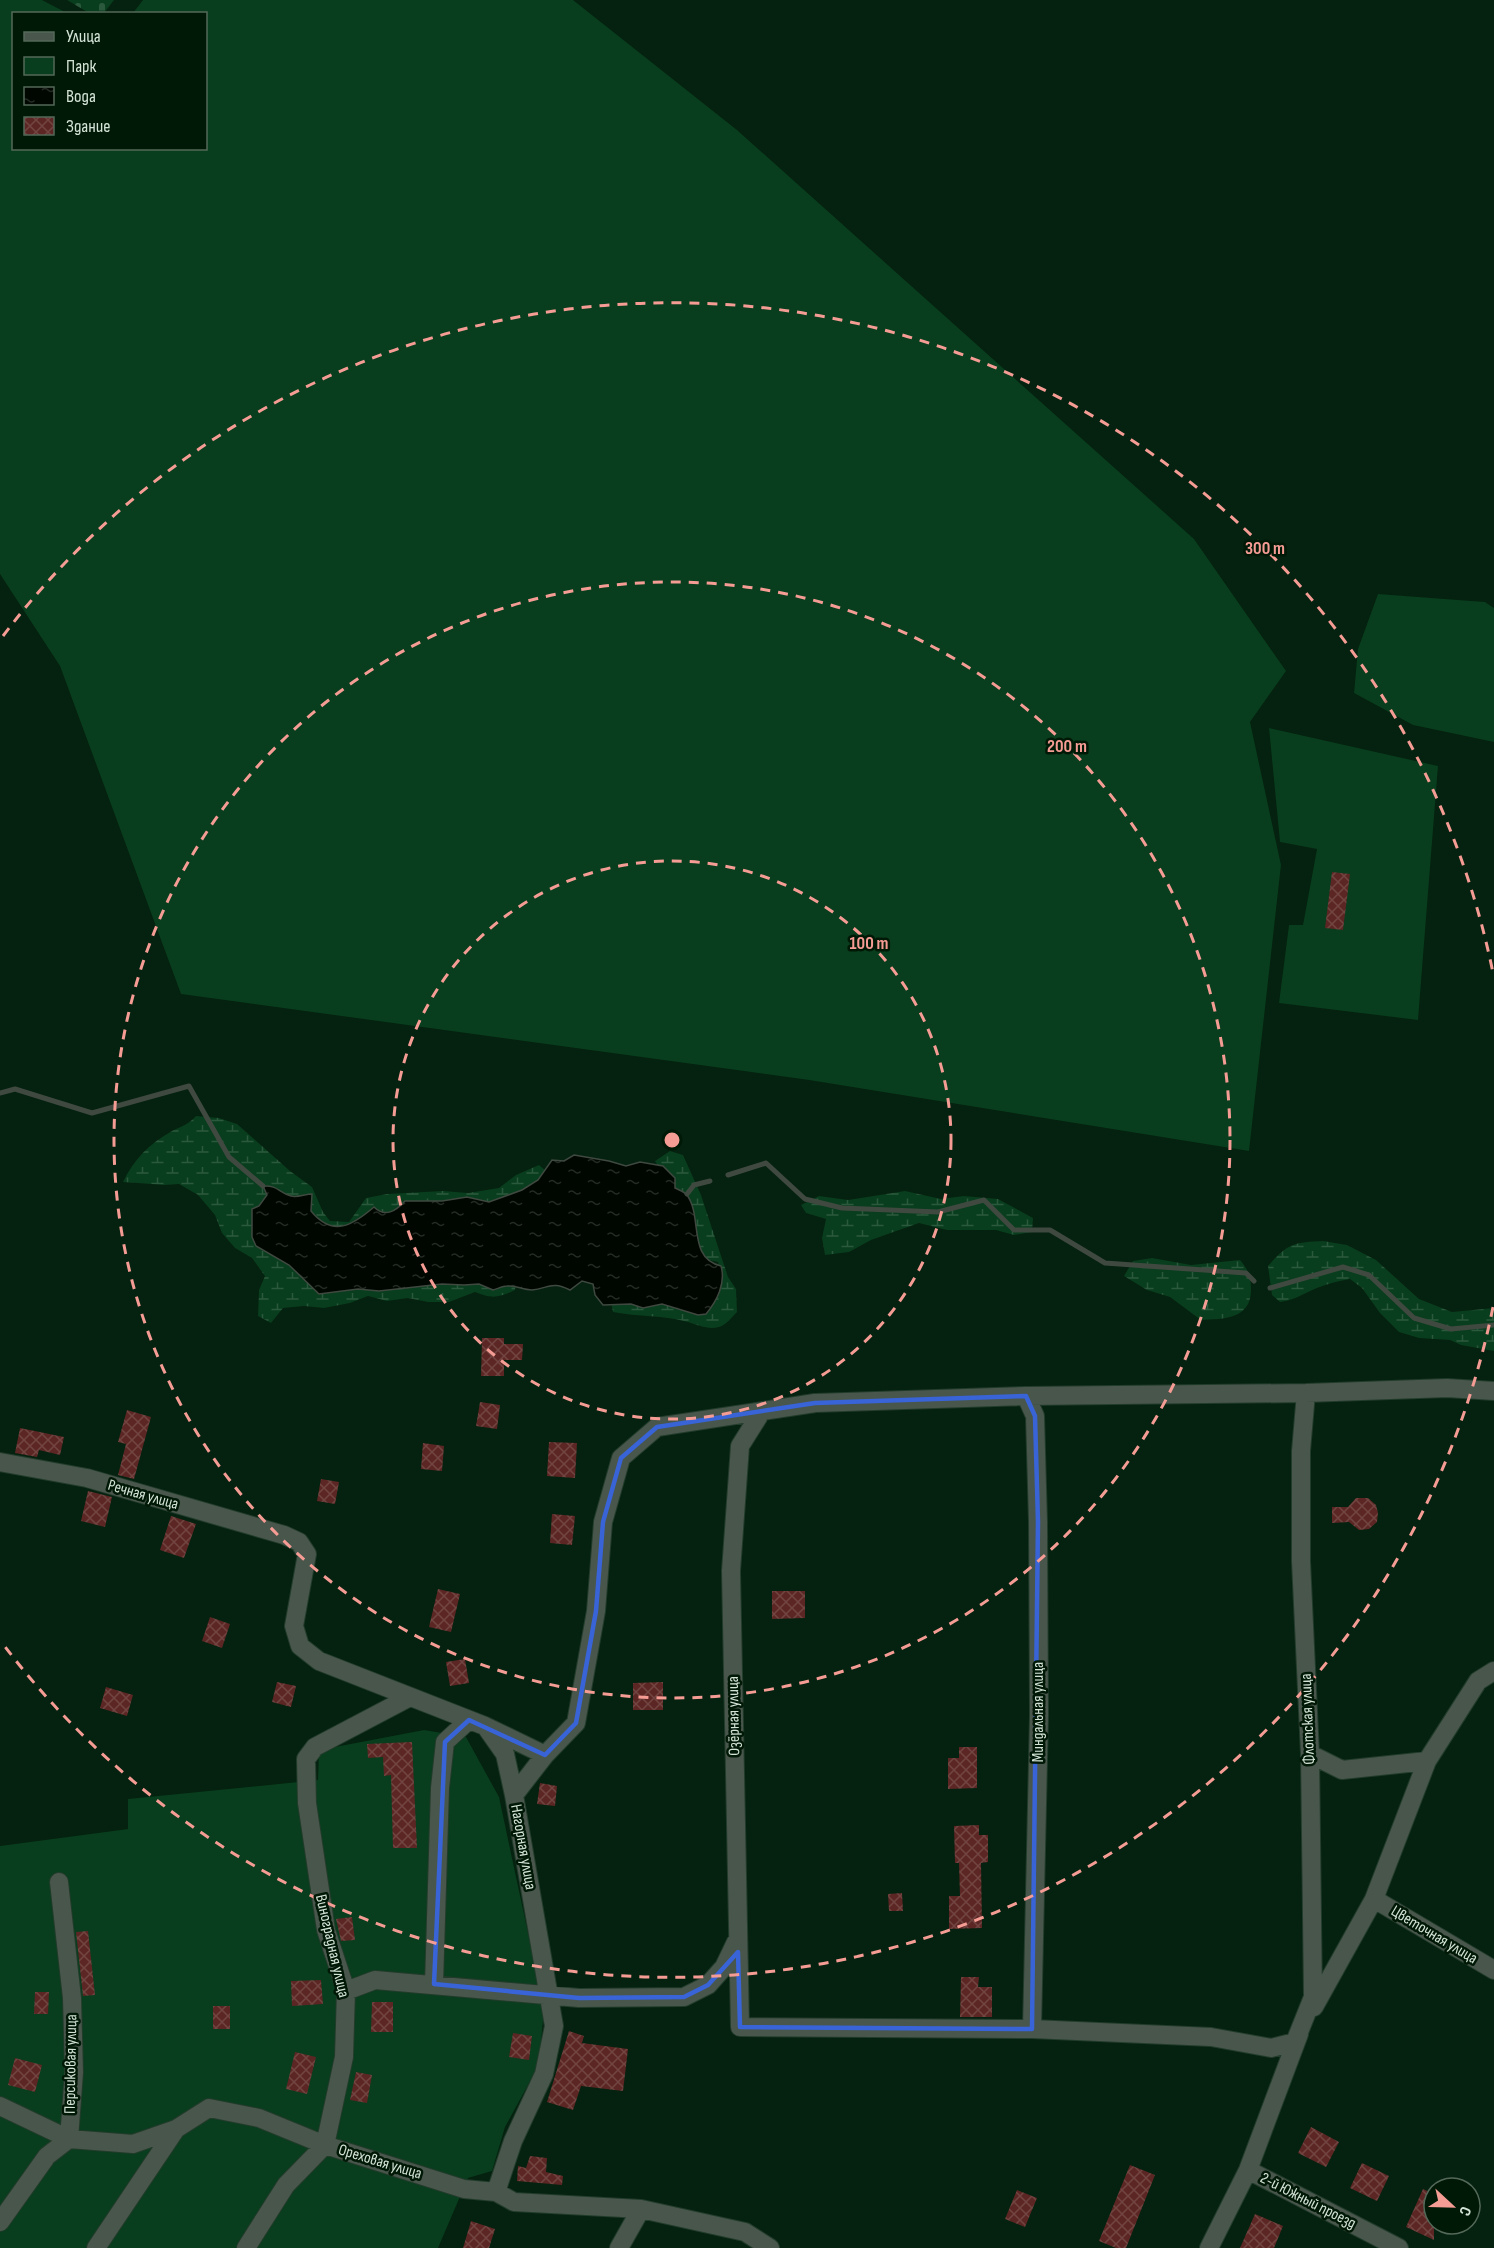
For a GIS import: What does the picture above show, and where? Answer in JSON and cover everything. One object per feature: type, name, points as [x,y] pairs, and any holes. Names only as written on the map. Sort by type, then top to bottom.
[{"type":"street","points":[[762,1411],[815,1403],[1026,1396],[1306,1393],[1447,1388],[1494,1391]]},
{"type":"street","name":"Флотская улица","points":[[1295,2042],[1313,1997],[1310,1754],[1301,1561],[1301,1451],[1306,1393]]},
{"type":"street","name":"Миндальная улица","points":[[1026,1396],[1035,1416],[1038,1522],[1039,1715],[1032,2029]]},
{"type":"street","name":"Нагорная улица","points":[[496,2192],[513,2141],[544,2074],[554,2026],[514,1795],[545,1755],[576,1723],[596,1611],[603,1522],[621,1458],[657,1428],[762,1411]]},
{"type":"street","name":"Озёрная улица","points":[[762,1411],[740,1446],[731,1571],[741,2027],[1032,2029]]},
{"type":"street","name":"Речная улица","points":[[0,1462],[87,1478],[284,1535],[299,1542],[307,1554],[294,1626],[300,1646],[319,1661],[410,1697]]},
{"type":"street","points":[[1209,2248],[1248,2170],[1295,2042],[1374,1899],[1427,1761],[1478,1681],[1494,1671]]},
{"type":"street","points":[[410,1697],[477,1723],[545,1755]]},
{"type":"street","name":"Виноградная улица","points":[[325,2145],[344,2057],[346,1991],[326,1930],[307,1803],[306,1760],[315,1747],[410,1697]]},
{"type":"street","points":[[477,1723],[505,1754],[514,1795]]},
{"type":"street","points":[[434,1984],[440,1788],[445,1742],[477,1723]]},
{"type":"street","points":[[1310,1754],[1342,1770],[1427,1761]]},
{"type":"street","name":"Персиковая улица","points":[[59,1882],[72,1998],[74,2072],[69,2139]]},
{"type":"street","name":"Цветочная улица","points":[[1374,1899],[1494,1970]]},
{"type":"street","points":[[346,1991],[375,1980],[579,1998],[684,1997],[708,1985],[724,1967],[738,1937]]},
{"type":"street","points":[[1032,2029],[1211,2037],[1271,2048],[1295,2042]]},
{"type":"street","name":"Ореховая улица","points":[[0,2106],[69,2139],[134,2144],[176,2129],[209,2108],[259,2118],[325,2145],[464,2189],[496,2192],[514,2202],[641,2210],[745,2232],[770,2248]]},
{"type":"street","points":[[96,2248],[176,2129]]},
{"type":"street","points":[[0,2222],[47,2156],[69,2139]]},
{"type":"street","points":[[246,2248],[286,2185],[325,2145]]},
{"type":"street","name":"2-й Южный проезд","points":[[1248,2170],[1399,2248]]},
{"type":"street","points":[[620,2248],[641,2210]]},
{"type":"highlighted area","points":[[1026,1396],[1035,1416],[1038,1522],[1032,2029],[740,2027],[738,1952],[708,1985],[684,1997],[579,1998],[434,1984],[445,1742],[469,1720],[545,1755],[576,1723],[596,1611],[603,1522],[621,1458],[657,1427],[815,1403]]},
{"type":"green space","points":[[0,0],[42,0],[65,12],[12,12],[12,150],[207,150],[207,12],[134,12],[143,0],[573,0],[737,130],[1194,539],[1286,671],[1250,722],[1281,865],[1249,1151],[809,1080],[181,994],[60,666],[0,574]]},
{"type":"green space","points":[[67,0],[114,0],[105,12],[87,12]]},
{"type":"green space","points":[[1378,594],[1485,602],[1494,608],[1494,742],[1413,725],[1354,693],[1358,649]]},
{"type":"green space","points":[[1269,728],[1438,766],[1418,1020],[1279,1003],[1289,925],[1303,925],[1317,849],[1280,842]]},
{"type":"green space","points":[[196,1116],[219,1118],[237,1124],[290,1171],[312,1187],[323,1212],[330,1221],[349,1222],[366,1198],[387,1194],[443,1191],[468,1193],[499,1188],[516,1175],[539,1165],[546,1171],[538,1186],[498,1206],[460,1203],[418,1214],[407,1206],[390,1221],[373,1218],[348,1230],[322,1234],[303,1231],[291,1202],[273,1202],[258,1215],[262,1235],[270,1246],[278,1242],[284,1234],[295,1237],[305,1251],[337,1272],[365,1276],[365,1284],[377,1289],[428,1279],[475,1281],[495,1286],[516,1282],[515,1290],[495,1297],[475,1292],[449,1302],[428,1302],[408,1298],[387,1301],[368,1296],[350,1303],[324,1308],[304,1306],[283,1308],[271,1323],[258,1316],[259,1290],[265,1276],[252,1258],[235,1248],[222,1233],[215,1215],[198,1195],[179,1184],[123,1182],[137,1159],[149,1147]]},
{"type":"green space","points":[[670,1151],[683,1155],[701,1195],[728,1277],[736,1289],[737,1312],[719,1327],[707,1328],[669,1318],[613,1312],[611,1302],[721,1276],[718,1262],[701,1258],[669,1186],[655,1161]]},
{"type":"green space","points":[[905,1191],[941,1199],[964,1196],[998,1199],[1033,1218],[1032,1232],[1014,1235],[996,1230],[947,1230],[919,1223],[871,1240],[849,1252],[825,1255],[822,1238],[826,1219],[806,1213],[801,1205],[819,1196],[848,1200]]},
{"type":"green space","points":[[1323,1241],[1347,1245],[1376,1260],[1419,1299],[1452,1312],[1494,1308],[1494,1351],[1461,1345],[1450,1340],[1419,1338],[1399,1332],[1380,1313],[1362,1288],[1350,1279],[1325,1285],[1280,1302],[1272,1295],[1268,1266],[1292,1246],[1305,1242]]},
{"type":"green space","points":[[1152,1258],[1191,1265],[1240,1260],[1251,1281],[1250,1300],[1246,1307],[1235,1316],[1201,1320],[1170,1297],[1147,1290],[1124,1276],[1133,1261]]},
{"type":"green space","points":[[424,1730],[466,1737],[499,1797],[544,2008],[539,2065],[505,2127],[492,2171],[468,2178],[438,2248],[0,2248],[0,1846],[128,1829],[128,1799],[318,1780],[319,1750]]},
{"type":"water","points":[[574,1155],[626,1166],[640,1162],[663,1166],[675,1178],[675,1188],[686,1194],[692,1204],[697,1236],[704,1255],[710,1262],[721,1266],[720,1292],[706,1314],[698,1315],[662,1304],[643,1308],[631,1304],[603,1305],[595,1295],[593,1284],[582,1281],[570,1290],[555,1286],[532,1290],[507,1286],[493,1290],[479,1284],[442,1284],[379,1291],[358,1289],[319,1294],[289,1265],[256,1246],[252,1237],[252,1209],[259,1206],[267,1195],[263,1186],[275,1188],[293,1196],[312,1194],[311,1211],[327,1224],[343,1226],[358,1219],[374,1207],[386,1213],[398,1208],[405,1201],[442,1201],[467,1197],[489,1202],[522,1190],[538,1180],[552,1160],[564,1161]]},
{"type":"building","points":[[1332,872],[1350,874],[1343,930],[1325,928]]},
{"type":"building","points":[[482,1338],[504,1338],[504,1344],[523,1344],[522,1360],[504,1360],[504,1376],[481,1376]]},
{"type":"building","points":[[480,1402],[500,1405],[497,1429],[476,1426]]},
{"type":"building","points":[[127,1410],[151,1417],[134,1479],[118,1475],[126,1444],[118,1442]]},
{"type":"building","points":[[20,1428],[64,1437],[60,1455],[39,1450],[37,1457],[15,1453]]},
{"type":"building","points":[[549,1442],[577,1443],[575,1478],[547,1476]]},
{"type":"building","points":[[423,1443],[444,1446],[442,1471],[421,1469]]},
{"type":"building","points":[[321,1479],[339,1482],[335,1504],[317,1501]]},
{"type":"building","points":[[88,1491],[112,1497],[105,1527],[81,1521]]},
{"type":"building","points":[[1356,1498],[1368,1498],[1376,1505],[1377,1522],[1369,1529],[1359,1530],[1349,1522],[1332,1523],[1332,1507],[1348,1507]]},
{"type":"building","points":[[552,1514],[575,1516],[572,1545],[550,1543]]},
{"type":"building","points":[[171,1516],[196,1524],[184,1558],[160,1550]]},
{"type":"building","points":[[438,1589],[460,1594],[451,1632],[429,1627]]},
{"type":"building","points":[[772,1591],[805,1591],[805,1618],[772,1619]]},
{"type":"building","points":[[210,1617],[230,1624],[222,1648],[202,1641]]},
{"type":"building","points":[[465,1659],[469,1683],[450,1686],[446,1662]]},
{"type":"building","points":[[277,1682],[296,1686],[291,1707],[272,1702]]},
{"type":"building","points":[[663,1682],[663,1710],[633,1710],[633,1683]]},
{"type":"building","points":[[106,1687],[133,1695],[127,1716],[100,1708]]},
{"type":"building","points":[[412,1742],[417,1848],[393,1848],[391,1775],[384,1776],[383,1757],[368,1758],[367,1744]]},
{"type":"building","points":[[959,1747],[977,1747],[977,1788],[948,1789],[948,1758],[959,1758]]},
{"type":"building","points":[[540,1783],[557,1786],[555,1806],[537,1804]]},
{"type":"building","points":[[979,1825],[979,1835],[988,1835],[988,1862],[981,1863],[982,1928],[949,1929],[949,1896],[960,1896],[959,1863],[955,1863],[954,1826]]},
{"type":"building","points":[[902,1893],[903,1911],[889,1911],[888,1894]]},
{"type":"building","points":[[352,1917],[355,1940],[341,1941],[336,1919]]},
{"type":"building","points":[[88,1931],[95,1995],[83,1996],[76,1932]]},
{"type":"building","points":[[961,1977],[979,1977],[978,1987],[992,1987],[992,2017],[960,2017]]},
{"type":"building","points":[[321,1980],[323,2004],[292,2006],[291,1981]]},
{"type":"building","points":[[35,1992],[49,1992],[48,2014],[34,2014]]},
{"type":"building","points":[[372,2002],[393,2002],[393,2032],[371,2032]]},
{"type":"building","points":[[213,2006],[230,2006],[230,2029],[213,2029]]},
{"type":"building","points":[[569,2031],[584,2036],[582,2043],[628,2049],[623,2091],[581,2086],[573,2110],[547,2102]]},
{"type":"building","points":[[513,2033],[532,2036],[529,2060],[509,2057]]},
{"type":"building","points":[[295,2052],[316,2057],[307,2094],[286,2089]]},
{"type":"building","points":[[15,2058],[42,2065],[35,2092],[8,2085]]},
{"type":"building","points":[[356,2072],[372,2075],[367,2103],[350,2100]]},
{"type":"building","points":[[1311,2127],[1339,2142],[1326,2167],[1298,2153]]},
{"type":"building","points":[[530,2156],[547,2158],[546,2172],[563,2176],[562,2185],[517,2181],[518,2166],[526,2168]]},
{"type":"building","points":[[1362,2163],[1389,2176],[1377,2201],[1350,2188]]},
{"type":"building","points":[[1130,2165],[1155,2175],[1126,2248],[1116,2248],[1099,2241]]},
{"type":"building","points":[[1017,2190],[1037,2198],[1025,2227],[1005,2219]]},
{"type":"building","points":[[1422,2191],[1422,2234],[1406,2227]]},
{"type":"building","points":[[1255,2214],[1283,2226],[1274,2248],[1240,2248]]},
{"type":"building","points":[[471,2221],[495,2229],[489,2248],[463,2248]]},
{"type":"waterway","points":[[0,1093],[15,1089],[92,1113],[189,1086],[229,1157],[263,1186]]},
{"type":"waterway","points":[[728,1175],[766,1163],[805,1199],[842,1208],[938,1212],[984,1200],[1014,1230],[1050,1230],[1105,1263],[1246,1273],[1254,1281]]},
{"type":"waterway","points":[[687,1194],[694,1185],[710,1181]]},
{"type":"waterway","points":[[1270,1288],[1343,1267],[1369,1275],[1414,1318],[1451,1329],[1494,1325]]}]
